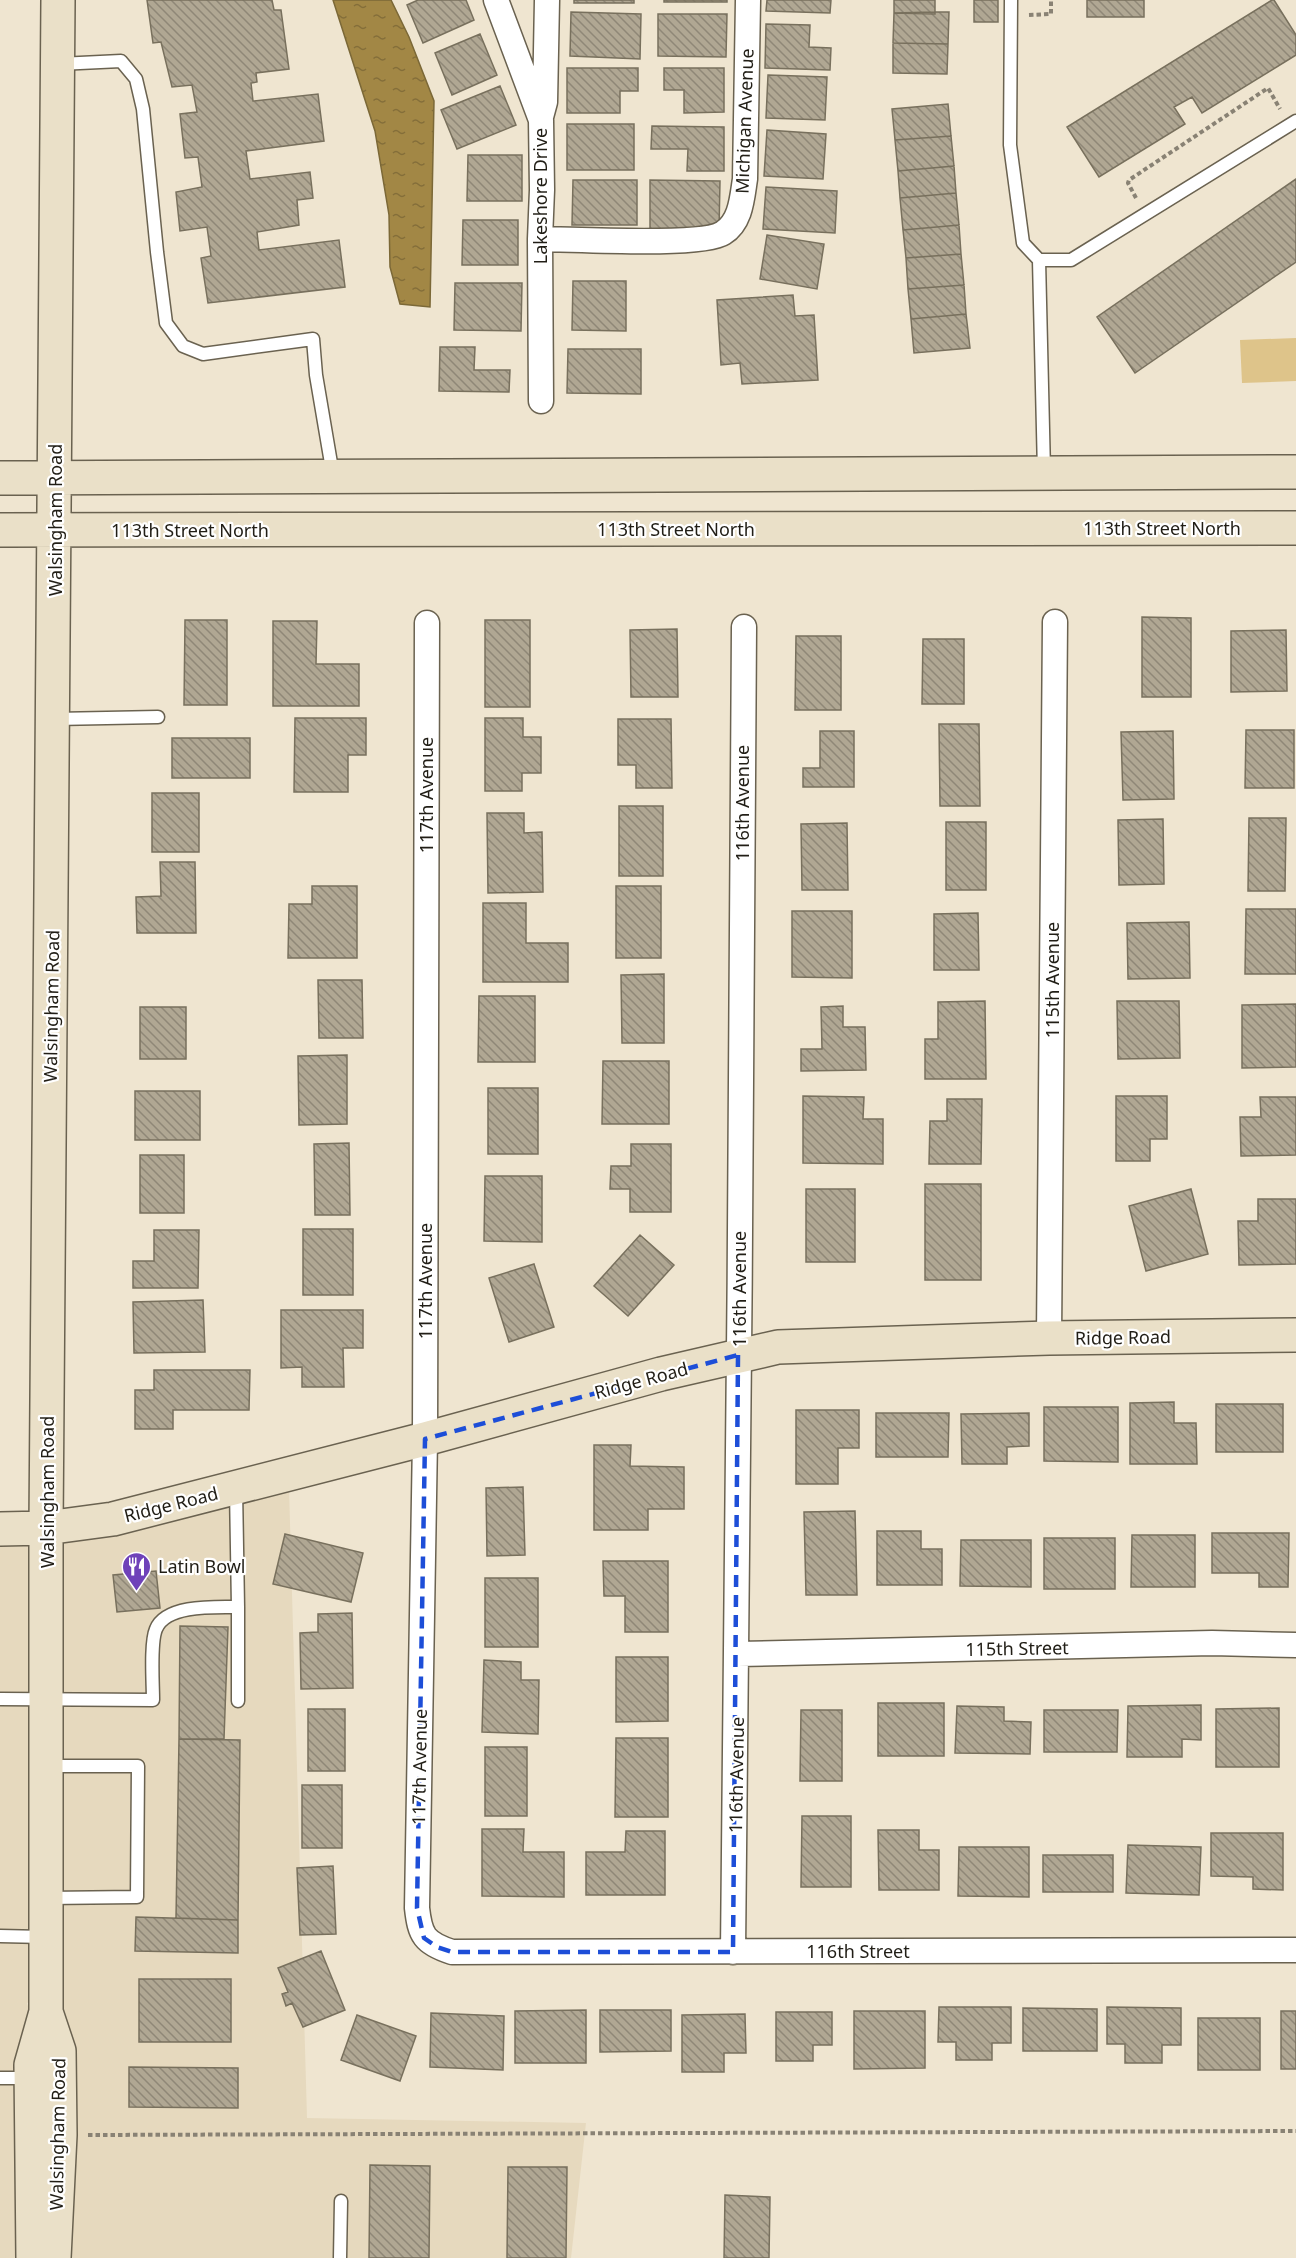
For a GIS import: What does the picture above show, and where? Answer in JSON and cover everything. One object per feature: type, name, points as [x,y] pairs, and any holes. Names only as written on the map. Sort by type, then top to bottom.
[{"type":"street","name":"Walsingham Road","points":[[33,2258],[16,2078],[32,2065],[46,2012],[46,1528],[58,0]]},
{"type":"street","name":"Lakeshore Drive","points":[[496,0],[541,120],[541,401]]},
{"type":"street","points":[[541,120],[545,102],[547,0]]},
{"type":"street","name":"Michigan Avenue","points":[[540,239],[691,239],[723,233],[735,221],[741,206],[745,179],[748,0]]},
{"type":"street","points":[[0,478],[1296,472]]},
{"type":"street","name":"113th Street North","points":[[0,530],[1296,528]]},
{"type":"street","name":"115th Avenue","points":[[1049,1338],[1055,622]]},
{"type":"street","name":"117th Avenue","points":[[424,1938],[417,1908],[425,1439],[427,623]]},
{"type":"street","name":"116th Avenue","points":[[733,1952],[738,1654],[744,627]]},
{"type":"street","name":"Ridge Road","points":[[0,1529],[46,1528],[113,1519],[425,1439],[661,1374],[778,1347],[1049,1338],[1296,1335]]},
{"type":"street","name":"115th Street","points":[[738,1654],[1200,1644],[1296,1645]]},
{"type":"street","name":"116th Street","points":[[424,1938],[437,1947],[452,1952],[1296,1950]]},
{"type":"street","name":"Walsingham Road","points":[[46,2012],[59,2051],[60,2135],[54,2258]]},
{"type":"lane","points":[[1011,0],[1010,145],[1023,243],[1039,260],[1044,473]]},
{"type":"lane","points":[[58,64],[121,61],[136,79],[143,109],[166,323],[183,346],[203,354],[313,339],[316,375],[333,476]]},
{"type":"lane","points":[[1039,260],[1071,260],[1292,123]]},
{"type":"lane","points":[[53,719],[158,717]]},
{"type":"lane","points":[[236,1487],[238,1701]]},
{"type":"lane","points":[[0,1699],[153,1700],[156,1629],[165,1618],[186,1609],[238,1607]]},
{"type":"lane","points":[[45,1898],[137,1897],[138,1766],[46,1766]]},
{"type":"lane","points":[[0,1936],[45,1937]]},
{"type":"lane","points":[[340,2258],[341,2200]]},
{"type":"path","points":[[1138,201],[1128,183],[1129,180],[1268,88],[1292,123]]},
{"type":"path","points":[[60,2135],[1296,2131]]},
{"type":"highlighted area","points":[[738,1355],[733,1952],[452,1952],[437,1947],[424,1938],[417,1908],[425,1439]]},
{"type":"shaded area","points":[[1296,338],[1296,381],[1242,383],[1240,340]]},
{"type":"shaded area","points":[[289,1488],[307,2118],[586,2123],[571,2258],[69,2258],[62,2011],[64,2002],[61,2001],[62,1540]]},
{"type":"shaded area","points":[[31,1542],[30,2002],[27,2003],[30,2013],[16,2113],[17,2258],[0,2258],[0,1543]]},
{"type":"water","points":[[333,0],[391,0],[409,37],[434,101],[430,307],[400,304],[390,267],[389,215],[375,131]]},
{"type":"building","points":[[147,0],[272,0],[274,10],[281,10],[289,69],[256,73],[257,82],[251,83],[253,101],[318,94],[324,141],[246,151],[250,179],[310,172],[313,198],[297,200],[299,225],[257,232],[259,250],[339,240],[345,287],[208,303],[201,258],[211,256],[207,227],[180,231],[176,192],[202,187],[198,157],[185,158],[180,114],[197,112],[192,85],[172,87],[161,42],[153,43]]},
{"type":"building","points":[[418,0],[466,0],[474,20],[423,43],[407,5]]},
{"type":"building","points":[[574,0],[634,0],[634,3],[574,3]]},
{"type":"building","points":[[664,0],[727,0],[727,2],[664,2]]},
{"type":"building","points":[[767,0],[831,0],[830,13],[766,11]]},
{"type":"building","points":[[894,0],[935,0],[935,14],[894,13]]},
{"type":"building","points":[[974,0],[998,0],[998,22],[974,22]]},
{"type":"building","points":[[1087,0],[1144,0],[1144,17],[1087,17]]},
{"type":"building","points":[[1272,0],[1296,35],[1296,55],[1202,113],[1192,97],[1174,107],[1185,124],[1099,177],[1067,127]]},
{"type":"building","points":[[571,12],[641,14],[640,59],[570,56]]},
{"type":"building","points":[[949,12],[948,44],[893,43],[894,13]]},
{"type":"building","points":[[658,14],[727,14],[726,57],[658,56]]},
{"type":"building","points":[[766,24],[810,25],[809,47],[831,48],[830,70],[765,68]]},
{"type":"building","points":[[480,34],[497,75],[452,95],[435,53]]},
{"type":"building","points":[[893,43],[948,44],[947,74],[893,73]]},
{"type":"building","points":[[567,68],[638,68],[638,91],[620,91],[620,113],[567,113]]},
{"type":"building","points":[[664,68],[724,68],[724,112],[684,113],[684,90],[664,90]]},
{"type":"building","points":[[768,75],[827,77],[825,120],[766,118]]},
{"type":"building","points":[[500,86],[516,125],[457,149],[441,110]]},
{"type":"building","points":[[948,104],[951,136],[895,140],[892,109]]},
{"type":"building","points":[[567,124],[634,124],[634,170],[567,170]]},
{"type":"building","points":[[652,126],[724,127],[724,171],[687,171],[688,149],[651,149]]},
{"type":"building","points":[[767,130],[826,134],[823,179],[764,176]]},
{"type":"building","points":[[951,136],[954,166],[898,171],[895,140]]},
{"type":"building","points":[[468,155],[522,155],[522,201],[467,201]]},
{"type":"building","points":[[954,166],[956,193],[900,198],[898,171]]},
{"type":"building","points":[[1296,179],[1296,262],[1135,373],[1097,317]]},
{"type":"building","points":[[573,180],[637,180],[637,225],[572,225]]},
{"type":"building","points":[[650,180],[720,181],[719,231],[650,231]]},
{"type":"building","points":[[766,187],[837,191],[835,233],[763,229]]},
{"type":"building","points":[[956,193],[959,225],[903,230],[900,198]]},
{"type":"building","points":[[463,220],[518,220],[518,265],[462,265]]},
{"type":"building","points":[[959,225],[961,254],[906,258],[903,230]]},
{"type":"building","points":[[767,235],[824,244],[817,289],[760,279]]},
{"type":"building","points":[[961,254],[964,285],[908,289],[906,258]]},
{"type":"building","points":[[573,281],[626,281],[626,331],[572,330]]},
{"type":"building","points":[[455,283],[522,283],[521,331],[454,330]]},
{"type":"building","points":[[964,285],[966,314],[911,319],[908,289]]},
{"type":"building","points":[[793,295],[795,316],[814,315],[818,380],[742,384],[740,363],[721,365],[717,300]]},
{"type":"building","points":[[966,314],[970,348],[914,353],[911,319]]},
{"type":"building","points":[[440,347],[475,347],[474,370],[510,370],[509,392],[439,391]]},
{"type":"building","points":[[568,349],[641,349],[641,394],[567,393]]},
{"type":"building","points":[[1142,617],[1191,618],[1191,697],[1142,697]]},
{"type":"building","points":[[185,620],[227,620],[227,705],[184,705]]},
{"type":"building","points":[[485,620],[530,620],[530,707],[485,707]]},
{"type":"building","points":[[273,621],[317,621],[316,664],[359,664],[359,706],[273,706]]},
{"type":"building","points":[[677,629],[678,697],[631,697],[630,630]]},
{"type":"building","points":[[1286,630],[1287,691],[1231,692],[1231,631]]},
{"type":"building","points":[[796,636],[841,636],[841,710],[795,710]]},
{"type":"building","points":[[923,639],[964,639],[964,704],[922,704]]},
{"type":"building","points":[[295,718],[366,718],[366,755],[348,755],[348,792],[294,792]]},
{"type":"building","points":[[485,718],[523,718],[523,737],[541,737],[541,773],[522,773],[522,791],[485,791]]},
{"type":"building","points":[[618,719],[671,719],[672,788],[636,788],[636,765],[618,765]]},
{"type":"building","points":[[939,724],[979,724],[980,806],[940,806]]},
{"type":"building","points":[[1246,730],[1294,730],[1294,788],[1245,788]]},
{"type":"building","points":[[820,731],[854,731],[854,787],[803,787],[803,768],[820,768]]},
{"type":"building","points":[[1173,731],[1174,799],[1123,800],[1121,732]]},
{"type":"building","points":[[172,738],[250,738],[250,778],[172,778]]},
{"type":"building","points":[[152,793],[199,793],[199,852],[152,852]]},
{"type":"building","points":[[619,806],[663,806],[663,876],[619,876]]},
{"type":"building","points":[[487,813],[524,813],[524,833],[542,832],[543,892],[488,893]]},
{"type":"building","points":[[1249,818],[1286,818],[1285,891],[1248,891]]},
{"type":"building","points":[[1163,819],[1164,884],[1119,885],[1118,820]]},
{"type":"building","points":[[946,822],[986,822],[986,890],[946,890]]},
{"type":"building","points":[[847,823],[848,890],[802,890],[801,824]]},
{"type":"building","points":[[160,862],[195,862],[196,933],[137,933],[136,897],[161,896]]},
{"type":"building","points":[[312,886],[357,886],[357,958],[288,958],[289,904],[312,904]]},
{"type":"building","points":[[616,886],[661,886],[661,958],[616,958]]},
{"type":"building","points":[[483,903],[526,903],[526,943],[568,943],[568,982],[483,982]]},
{"type":"building","points":[[1246,909],[1296,909],[1296,974],[1245,974]]},
{"type":"building","points":[[792,911],[852,911],[852,978],[792,977]]},
{"type":"building","points":[[978,913],[979,970],[934,970],[934,914]]},
{"type":"building","points":[[1189,922],[1190,978],[1128,979],[1127,923]]},
{"type":"building","points":[[664,974],[664,1043],[622,1043],[621,975]]},
{"type":"building","points":[[318,980],[362,980],[363,1038],[319,1038]]},
{"type":"building","points":[[479,996],[535,996],[535,1062],[478,1062]]},
{"type":"building","points":[[985,1001],[986,1079],[925,1079],[925,1039],[938,1039],[938,1002]]},
{"type":"building","points":[[1117,1001],[1179,1001],[1180,1058],[1118,1059]]},
{"type":"building","points":[[1296,1004],[1296,1067],[1242,1068],[1242,1005]]},
{"type":"building","points":[[843,1006],[843,1027],[865,1027],[866,1070],[801,1071],[801,1049],[822,1049],[821,1007]]},
{"type":"building","points":[[140,1007],[186,1007],[186,1059],[140,1059]]},
{"type":"building","points":[[347,1055],[347,1124],[299,1125],[298,1056]]},
{"type":"building","points":[[603,1061],[669,1061],[669,1124],[602,1124]]},
{"type":"building","points":[[488,1088],[538,1088],[538,1154],[488,1154]]},
{"type":"building","points":[[135,1091],[200,1091],[200,1140],[135,1140]]},
{"type":"building","points":[[803,1096],[864,1097],[863,1119],[883,1119],[883,1164],[803,1163]]},
{"type":"building","points":[[1116,1096],[1167,1096],[1167,1139],[1150,1139],[1150,1161],[1116,1161]]},
{"type":"building","points":[[1260,1097],[1296,1097],[1296,1155],[1241,1156],[1240,1117],[1261,1117]]},
{"type":"building","points":[[947,1099],[982,1099],[981,1164],[929,1164],[930,1121],[947,1121]]},
{"type":"building","points":[[349,1143],[350,1215],[315,1215],[314,1144]]},
{"type":"building","points":[[631,1144],[671,1144],[671,1212],[630,1212],[630,1189],[610,1189],[611,1166],[631,1166]]},
{"type":"building","points":[[140,1155],[184,1155],[184,1213],[140,1213]]},
{"type":"building","points":[[485,1176],[542,1176],[542,1242],[484,1241]]},
{"type":"building","points":[[925,1184],[981,1184],[981,1280],[925,1280]]},
{"type":"building","points":[[806,1189],[855,1189],[855,1262],[806,1262]]},
{"type":"building","points":[[1191,1189],[1208,1254],[1146,1271],[1129,1206]]},
{"type":"building","points":[[1258,1199],[1296,1199],[1296,1264],[1239,1265],[1238,1221],[1258,1221]]},
{"type":"building","points":[[303,1229],[353,1229],[353,1295],[303,1295]]},
{"type":"building","points":[[154,1230],[199,1230],[198,1288],[133,1288],[133,1261],[154,1261]]},
{"type":"building","points":[[640,1235],[674,1265],[628,1316],[594,1286]]},
{"type":"building","points":[[534,1264],[554,1327],[509,1342],[489,1278]]},
{"type":"building","points":[[203,1300],[205,1352],[134,1353],[133,1302]]},
{"type":"building","points":[[281,1310],[363,1310],[363,1348],[343,1348],[344,1387],[302,1387],[302,1367],[281,1368]]},
{"type":"building","points":[[154,1370],[250,1370],[249,1410],[173,1410],[173,1429],[135,1429],[135,1390],[154,1390]]},
{"type":"building","points":[[1174,1402],[1174,1423],[1196,1423],[1197,1464],[1130,1464],[1130,1403]]},
{"type":"building","points":[[1216,1404],[1283,1404],[1283,1452],[1216,1452]]},
{"type":"building","points":[[1044,1407],[1118,1407],[1118,1462],[1044,1461]]},
{"type":"building","points":[[796,1410],[859,1410],[859,1448],[838,1448],[838,1484],[796,1484]]},
{"type":"building","points":[[876,1413],[949,1413],[948,1457],[876,1457]]},
{"type":"building","points":[[1029,1413],[1029,1446],[1007,1447],[1007,1464],[962,1464],[961,1414]]},
{"type":"building","points":[[594,1445],[631,1445],[630,1466],[684,1467],[684,1509],[648,1509],[648,1530],[594,1530]]},
{"type":"building","points":[[523,1487],[525,1555],[487,1556],[486,1488]]},
{"type":"building","points":[[855,1511],[857,1595],[806,1595],[804,1512]]},
{"type":"building","points":[[877,1531],[921,1531],[921,1549],[942,1549],[942,1585],[877,1585]]},
{"type":"building","points":[[1212,1533],[1289,1533],[1288,1587],[1259,1587],[1259,1573],[1212,1573]]},
{"type":"building","points":[[285,1534],[363,1553],[351,1602],[273,1584]]},
{"type":"building","points":[[1132,1535],[1195,1535],[1195,1587],[1131,1587]]},
{"type":"building","points":[[1044,1538],[1115,1538],[1115,1589],[1044,1589]]},
{"type":"building","points":[[961,1540],[1031,1540],[1031,1587],[960,1586]]},
{"type":"building","points":[[603,1561],[668,1561],[668,1632],[625,1632],[625,1596],[604,1596]]},
{"type":"building","name":"Latin Bowl","points":[[156,1571],[160,1608],[117,1612],[113,1575]]},
{"type":"building","points":[[485,1578],[538,1578],[538,1647],[485,1647]]},
{"type":"building","points":[[352,1613],[353,1688],[301,1689],[300,1633],[318,1632],[318,1614]]},
{"type":"building","points":[[180,1626],[228,1627],[224,1739],[179,1739]]},
{"type":"building","points":[[616,1657],[668,1657],[668,1721],[616,1722]]},
{"type":"building","points":[[484,1660],[521,1662],[521,1680],[539,1680],[538,1734],[482,1732]]},
{"type":"building","points":[[878,1703],[944,1703],[944,1756],[878,1756]]},
{"type":"building","points":[[1201,1705],[1201,1740],[1182,1739],[1182,1757],[1127,1757],[1128,1706]]},
{"type":"building","points":[[957,1706],[1004,1707],[1004,1721],[1031,1722],[1030,1754],[955,1753]]},
{"type":"building","points":[[1279,1708],[1279,1767],[1216,1767],[1216,1709]]},
{"type":"building","points":[[308,1709],[345,1709],[345,1771],[308,1771]]},
{"type":"building","points":[[801,1710],[842,1710],[842,1781],[800,1781]]},
{"type":"building","points":[[1044,1710],[1118,1710],[1117,1752],[1044,1752]]},
{"type":"building","points":[[616,1738],[668,1738],[668,1817],[615,1817]]},
{"type":"building","points":[[179,1739],[240,1740],[238,1920],[176,1918]]},
{"type":"building","points":[[485,1747],[527,1747],[527,1816],[485,1816]]},
{"type":"building","points":[[302,1785],[342,1785],[342,1848],[302,1848]]},
{"type":"building","points":[[802,1816],[851,1816],[851,1887],[801,1887]]},
{"type":"building","points":[[482,1829],[524,1829],[523,1852],[564,1852],[564,1897],[482,1896]]},
{"type":"building","points":[[878,1830],[919,1830],[919,1850],[939,1850],[939,1890],[879,1890]]},
{"type":"building","points":[[626,1831],[665,1831],[665,1895],[586,1895],[586,1852],[625,1852]]},
{"type":"building","points":[[1211,1833],[1283,1833],[1283,1890],[1253,1889],[1253,1877],[1211,1876]]},
{"type":"building","points":[[1128,1845],[1201,1847],[1199,1895],[1126,1893]]},
{"type":"building","points":[[959,1847],[1029,1847],[1029,1897],[958,1896]]},
{"type":"building","points":[[1043,1855],[1113,1855],[1113,1892],[1043,1892]]},
{"type":"building","points":[[333,1866],[336,1934],[300,1935],[297,1868]]},
{"type":"building","points":[[136,1917],[238,1920],[238,1953],[135,1951]]},
{"type":"building","points":[[321,1951],[345,2010],[303,2027],[292,2003],[286,2006],[282,1994],[288,1992],[278,1968]]},
{"type":"building","points":[[139,1979],[231,1979],[231,2042],[139,2042]]},
{"type":"building","points":[[939,2007],[1011,2007],[1011,2043],[992,2043],[992,2060],[956,2060],[956,2042],[938,2042]]},
{"type":"building","points":[[1107,2007],[1181,2008],[1181,2045],[1162,2045],[1162,2063],[1125,2063],[1125,2044],[1107,2044]]},
{"type":"building","points":[[1023,2008],[1097,2009],[1097,2051],[1023,2051]]},
{"type":"building","points":[[586,2010],[586,2063],[515,2063],[515,2011]]},
{"type":"building","points":[[600,2010],[671,2010],[671,2051],[600,2052]]},
{"type":"building","points":[[854,2011],[925,2011],[925,2068],[854,2069]]},
{"type":"building","points":[[1281,2011],[1296,2011],[1296,2069],[1281,2069]]},
{"type":"building","points":[[776,2012],[832,2012],[832,2045],[813,2045],[813,2061],[776,2061]]},
{"type":"building","points":[[431,2013],[504,2016],[503,2070],[430,2067]]},
{"type":"building","points":[[745,2014],[746,2053],[724,2053],[724,2072],[682,2072],[682,2015]]},
{"type":"building","points":[[357,2015],[416,2036],[400,2081],[341,2060]]},
{"type":"building","points":[[1198,2018],[1260,2018],[1260,2070],[1198,2070]]},
{"type":"building","points":[[129,2067],[238,2068],[238,2108],[129,2107]]},
{"type":"building","points":[[370,2165],[430,2166],[429,2258],[369,2258]]},
{"type":"building","points":[[508,2167],[567,2167],[566,2258],[507,2258]]},
{"type":"building","points":[[725,2195],[770,2197],[769,2258],[724,2258]]},
{"type":"place","name":"Latin Bowl","points":[[137,1592]]}]
